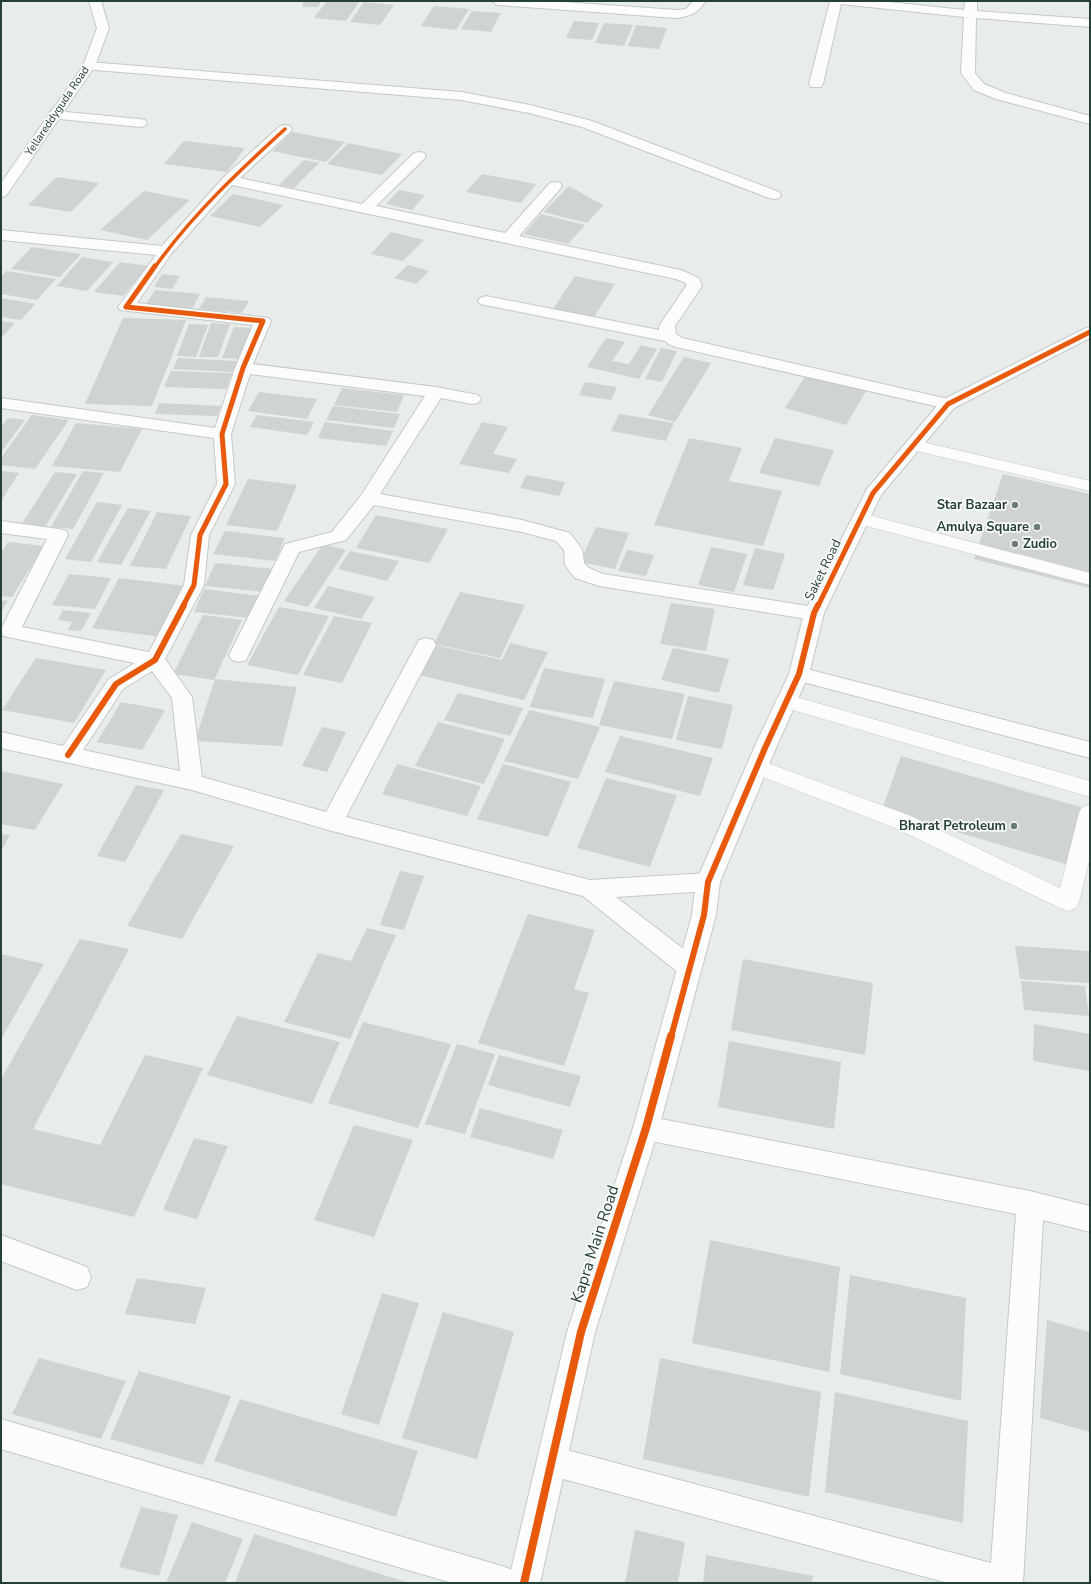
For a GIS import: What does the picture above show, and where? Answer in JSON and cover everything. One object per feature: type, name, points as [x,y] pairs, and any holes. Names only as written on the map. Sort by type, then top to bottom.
[{"type":"street","points":[[499,1],[563,4],[677,14],[688,13],[696,8],[699,1]]},
{"type":"street","points":[[816,84],[836,1]]},
{"type":"street","points":[[845,1],[971,7],[1090,23]]},
{"type":"street","name":"Yellareddyguda Road","points":[[1,193],[89,66],[103,28],[96,4]]},
{"type":"street","points":[[971,7],[968,73],[979,87],[1001,96],[1090,120]]},
{"type":"street","points":[[89,66],[461,96],[530,109],[587,124],[774,194]]},
{"type":"street","points":[[55,115],[140,123]]},
{"type":"street","points":[[68,755],[116,684],[155,660],[194,585],[200,535],[226,484],[222,434],[243,368],[263,321],[126,307],[166,251],[229,180],[285,130]]},
{"type":"street","points":[[366,208],[419,156]]},
{"type":"street","points":[[229,180],[681,275],[693,281],[694,286],[667,326],[666,331],[669,337]]},
{"type":"street","points":[[509,238],[555,186]]},
{"type":"street","points":[[1,235],[166,251]]},
{"type":"street","points":[[486,301],[669,337],[676,342],[948,404]]},
{"type":"street","name":"Saket Road","points":[[704,916],[708,882],[757,767],[799,674],[814,613],[873,493],[948,404],[1090,332]]},
{"type":"street","points":[[243,368],[436,392],[472,399]]},
{"type":"street","points":[[239,655],[292,548],[339,536],[369,498],[436,392]]},
{"type":"street","points":[[1,403],[222,434]]},
{"type":"street","points":[[369,498],[522,526],[563,537],[573,550],[575,565],[582,573],[599,580],[814,613]]},
{"type":"street","points":[[1,527],[60,535],[10,631],[155,660],[182,697],[192,782]]},
{"type":"street","points":[[332,822],[426,644]]},
{"type":"street","points":[[799,674],[1090,750]]},
{"type":"street","points":[[4,746],[68,755],[192,782],[332,822],[590,889],[708,882]]},
{"type":"street","points":[[590,889],[689,967]]},
{"type":"street","name":"Kapra Main Road","points":[[524,1583],[581,1332],[646,1128],[704,916]]},
{"type":"street","points":[[646,1128],[1030,1204],[1090,1219]]},
{"type":"street","points":[[552,1461],[1007,1583],[1030,1204]]},
{"type":"street","points":[[1,1248],[77,1277]]},
{"type":"street","points":[[1,1434],[505,1583]]},
{"type":"lane","points":[[914,445],[1090,486]]},
{"type":"lane","points":[[861,519],[1090,579]]},
{"type":"lane","points":[[786,701],[1090,789]]},
{"type":"lane","points":[[757,767],[903,822],[1068,902],[1090,812]]},
{"type":"building","points":[[304,1],[321,1],[318,7],[302,7]]},
{"type":"building","points":[[327,1],[360,1],[346,21],[314,18]]},
{"type":"building","points":[[364,2],[394,5],[380,25],[350,22]]},
{"type":"building","points":[[434,6],[469,9],[456,30],[421,26]]},
{"type":"building","points":[[472,11],[501,13],[491,32],[461,29]]},
{"type":"building","points":[[574,21],[599,23],[592,40],[566,38]]},
{"type":"building","points":[[604,23],[633,25],[624,46],[595,43]]},
{"type":"building","points":[[636,25],[667,28],[659,49],[628,46]]},
{"type":"building","points":[[292,132],[345,142],[326,162],[272,151]]},
{"type":"building","points":[[184,141],[245,148],[227,172],[164,164]]},
{"type":"building","points":[[348,143],[402,154],[382,175],[327,164]]},
{"type":"building","points":[[304,160],[319,163],[294,188],[279,185]]},
{"type":"building","points":[[482,174],[536,184],[521,203],[466,192]]},
{"type":"building","points":[[57,177],[99,183],[71,212],[28,205]]},
{"type":"building","points":[[569,186],[603,205],[587,223],[543,212]]},
{"type":"building","points":[[399,190],[425,195],[412,210],[386,204]]},
{"type":"building","points":[[144,191],[190,200],[147,240],[100,230]]},
{"type":"building","points":[[233,194],[283,205],[260,227],[210,216]]},
{"type":"building","points":[[541,214],[585,225],[568,244],[524,234]]},
{"type":"building","points":[[391,232],[424,240],[403,261],[371,254]]},
{"type":"building","points":[[32,247],[81,254],[60,277],[11,269]]},
{"type":"building","points":[[82,257],[113,262],[87,291],[57,286]]},
{"type":"building","points":[[120,262],[148,266],[123,296],[94,292]]},
{"type":"building","points":[[408,265],[429,271],[416,284],[394,278]]},
{"type":"building","points":[[6,271],[56,279],[37,300],[1,294],[1,277]]},
{"type":"building","points":[[162,274],[180,276],[172,289],[154,287]]},
{"type":"building","points":[[575,276],[615,284],[592,320],[551,312]]},
{"type":"building","points":[[155,290],[200,294],[192,309],[146,304]]},
{"type":"building","points":[[206,297],[249,301],[242,313],[199,309]]},
{"type":"building","points":[[1,298],[35,304],[21,320],[1,317]]},
{"type":"building","points":[[123,318],[186,320],[152,406],[85,404]]},
{"type":"building","points":[[1,321],[15,323],[3,336],[1,336]]},
{"type":"building","points":[[211,323],[230,324],[218,357],[199,357]]},
{"type":"building","points":[[189,324],[208,325],[196,357],[177,356]]},
{"type":"building","points":[[234,327],[252,328],[240,359],[222,358]]},
{"type":"building","points":[[606,338],[625,342],[612,361],[629,364],[641,345],[657,349],[639,379],[587,367]]},
{"type":"building","points":[[661,348],[677,351],[662,382],[645,379]]},
{"type":"building","points":[[684,357],[711,363],[675,422],[648,415]]},
{"type":"building","points":[[178,358],[237,361],[233,372],[173,369]]},
{"type":"building","points":[[171,371],[232,373],[226,389],[164,387]]},
{"type":"building","points":[[806,375],[866,391],[846,425],[785,408]]},
{"type":"building","points":[[585,382],[617,387],[611,400],[579,395]]},
{"type":"building","points":[[342,388],[404,395],[397,412],[334,405]]},
{"type":"building","points":[[259,392],[317,399],[307,419],[248,411]]},
{"type":"building","points":[[159,403],[221,406],[217,416],[155,414]]},
{"type":"building","points":[[333,406],[400,414],[394,428],[326,420]]},
{"type":"building","points":[[619,414],[674,423],[666,441],[611,431]]},
{"type":"building","points":[[32,415],[69,420],[35,469],[1,465],[1,458]]},
{"type":"building","points":[[257,415],[314,422],[307,435],[250,427]]},
{"type":"building","points":[[8,418],[25,420],[1,452],[1,427]]},
{"type":"building","points":[[325,422],[393,431],[386,446],[318,438]]},
{"type":"building","points":[[482,422],[508,427],[493,454],[517,459],[509,473],[459,464]]},
{"type":"building","points":[[76,423],[142,429],[120,472],[52,466]]},
{"type":"building","points":[[689,438],[742,448],[729,481],[782,491],[763,546],[654,525]]},
{"type":"building","points":[[775,438],[834,450],[819,486],[759,473]]},
{"type":"building","points":[[1,471],[19,473],[1,501]]},
{"type":"building","points":[[83,471],[104,473],[73,529],[51,527]]},
{"type":"building","points":[[55,472],[77,474],[45,527],[21,525]]},
{"type":"building","name":"Amulya Square","points":[[1003,474],[1090,494],[1090,588],[974,559]]},
{"type":"building","points":[[526,475],[565,482],[559,496],[520,488]]},
{"type":"building","points":[[248,479],[297,485],[277,531],[226,525]]},
{"type":"building","points":[[97,502],[122,505],[91,562],[65,559]]},
{"type":"building","points":[[128,508],[151,511],[121,565],[97,562]]},
{"type":"building","points":[[157,512],[191,516],[166,569],[130,566]]},
{"type":"building","points":[[376,515],[448,529],[429,563],[356,548]]},
{"type":"building","points":[[596,527],[629,533],[615,569],[580,562]]},
{"type":"building","points":[[225,531],[285,538],[275,561],[213,554]]},
{"type":"building","points":[[8,542],[44,546],[12,597],[1,596],[1,553]]},
{"type":"building","points":[[323,544],[346,550],[308,607],[284,601]]},
{"type":"building","points":[[711,547],[747,554],[734,592],[698,585]]},
{"type":"building","points":[[755,548],[785,554],[773,590],[743,585]]},
{"type":"building","points":[[627,550],[654,555],[646,576],[618,571]]},
{"type":"building","points":[[350,551],[399,561],[387,581],[338,569]]},
{"type":"building","points":[[215,563],[275,569],[265,592],[205,586]]},
{"type":"building","points":[[69,574],[111,578],[95,609],[52,605]]},
{"type":"building","points":[[119,578],[185,586],[161,637],[92,628]]},
{"type":"building","points":[[328,586],[375,597],[361,619],[314,608]]},
{"type":"building","points":[[204,589],[260,596],[250,618],[194,612]]},
{"type":"building","points":[[460,592],[525,605],[500,658],[434,644]]},
{"type":"building","points":[[1,600],[8,601],[1,612]]},
{"type":"building","points":[[671,603],[715,609],[706,651],[660,644]]},
{"type":"building","points":[[279,607],[329,616],[298,675],[247,665]]},
{"type":"building","points":[[63,610],[91,613],[81,631],[68,630],[72,622],[58,620]]},
{"type":"building","points":[[203,615],[242,620],[214,680],[173,674]]},
{"type":"building","points":[[334,616],[372,623],[342,683],[303,675]]},
{"type":"building","points":[[510,643],[548,652],[524,700],[419,675],[435,645],[502,660]]},
{"type":"building","points":[[673,648],[729,659],[719,693],[661,680]]},
{"type":"building","points":[[36,658],[106,670],[74,723],[2,710]]},
{"type":"building","points":[[544,668],[605,679],[593,718],[530,707]]},
{"type":"building","points":[[215,679],[297,687],[282,746],[195,741]]},
{"type":"building","points":[[614,681],[685,694],[672,739],[599,725]]},
{"type":"building","points":[[458,693],[523,708],[510,736],[444,720]]},
{"type":"building","points":[[688,696],[733,705],[722,749],[676,740]]},
{"type":"building","points":[[121,702],[165,710],[142,750],[97,742]]},
{"type":"building","points":[[529,710],[600,727],[578,779],[504,761]]},
{"type":"building","points":[[438,722],[505,739],[484,784],[415,766]]},
{"type":"building","points":[[322,727],[346,732],[327,772],[302,766]]},
{"type":"building","points":[[620,736],[713,758],[700,796],[605,772]]},
{"type":"building","points":[[901,756],[1084,808],[1069,865],[882,810]]},
{"type":"building","points":[[397,764],[481,786],[467,816],[382,794]]},
{"type":"building","points":[[503,764],[571,782],[548,837],[477,819]]},
{"type":"building","points":[[1,771],[63,784],[35,830],[1,824]]},
{"type":"building","points":[[606,778],[677,795],[650,867],[577,848]]},
{"type":"building","points":[[136,785],[164,790],[125,862],[97,856]]},
{"type":"building","points":[[1,834],[10,835],[1,851]]},
{"type":"building","points":[[181,834],[234,846],[182,939],[127,926]]},
{"type":"building","points":[[400,871],[424,876],[404,930],[380,925]]},
{"type":"building","points":[[528,914],[595,930],[574,989],[589,993],[564,1066],[478,1043]]},
{"type":"building","points":[[367,928],[396,935],[350,1039],[284,1022],[318,953],[351,961]]},
{"type":"building","points":[[80,939],[129,949],[33,1129],[100,1145],[145,1055],[203,1068],[134,1217],[1,1184],[1,1079]]},
{"type":"building","points":[[1015,946],[1090,951],[1090,983],[1020,979]]},
{"type":"building","points":[[1,954],[44,964],[1,1039]]},
{"type":"building","points":[[743,959],[873,983],[865,1055],[731,1030]]},
{"type":"building","points":[[1021,981],[1085,986],[1089,1016],[1024,1010]]},
{"type":"building","points":[[237,1016],[340,1042],[312,1104],[207,1075]]},
{"type":"building","points":[[363,1022],[451,1044],[418,1128],[328,1103]]},
{"type":"building","points":[[1034,1024],[1090,1034],[1090,1071],[1033,1061]]},
{"type":"building","points":[[729,1041],[841,1062],[834,1129],[718,1107]]},
{"type":"building","points":[[457,1044],[495,1054],[465,1134],[425,1124]]},
{"type":"building","points":[[499,1055],[581,1076],[570,1107],[488,1085]]},
{"type":"building","points":[[480,1108],[563,1130],[553,1159],[470,1137]]},
{"type":"building","points":[[354,1125],[413,1140],[374,1237],[314,1220]]},
{"type":"building","points":[[194,1138],[228,1146],[197,1219],[163,1210]]},
{"type":"building","points":[[710,1240],[840,1267],[829,1372],[692,1343]]},
{"type":"building","points":[[850,1275],[966,1298],[961,1401],[840,1374]]},
{"type":"building","points":[[137,1278],[206,1288],[195,1324],[125,1314]]},
{"type":"building","points":[[382,1293],[419,1303],[379,1425],[341,1414]]},
{"type":"building","points":[[443,1312],[514,1332],[477,1459],[402,1438]]},
{"type":"building","points":[[1047,1320],[1090,1332],[1090,1432],[1040,1418]]},
{"type":"building","points":[[39,1358],[126,1381],[101,1439],[12,1414]]},
{"type":"building","points":[[660,1358],[821,1392],[809,1497],[643,1459]]},
{"type":"building","points":[[139,1371],[231,1396],[203,1465],[110,1439]]},
{"type":"building","points":[[835,1392],[968,1421],[963,1523],[825,1492]]},
{"type":"building","points":[[240,1399],[418,1451],[396,1517],[214,1461]]},
{"type":"building","points":[[141,1507],[178,1515],[159,1576],[119,1567]]},
{"type":"building","points":[[192,1522],[243,1539],[225,1583],[166,1583]]},
{"type":"building","points":[[635,1530],[685,1542],[678,1583],[625,1583]]},
{"type":"building","points":[[254,1534],[409,1583],[235,1583]]},
{"type":"building","points":[[706,1555],[813,1576],[812,1583],[703,1583]]},
{"type":"cycle path","points":[[68,755],[116,684],[155,660],[194,585],[200,535],[226,484],[222,434],[243,368],[263,321],[126,307],[166,251],[229,180],[285,129]]},
{"type":"cycle path","points":[[524,1583],[581,1332],[646,1128],[704,915],[708,882],[765,748],[799,674],[814,613],[873,493],[948,404],[1090,332]]},
{"type":"place","name":"Star Bazaar","points":[[1015,505]]},
{"type":"place","name":"Amulya Square","points":[[1037,527]]},
{"type":"place","name":"Zudio","points":[[1015,544]]},
{"type":"place","name":"Bharat Petroleum","points":[[1014,826]]}]
